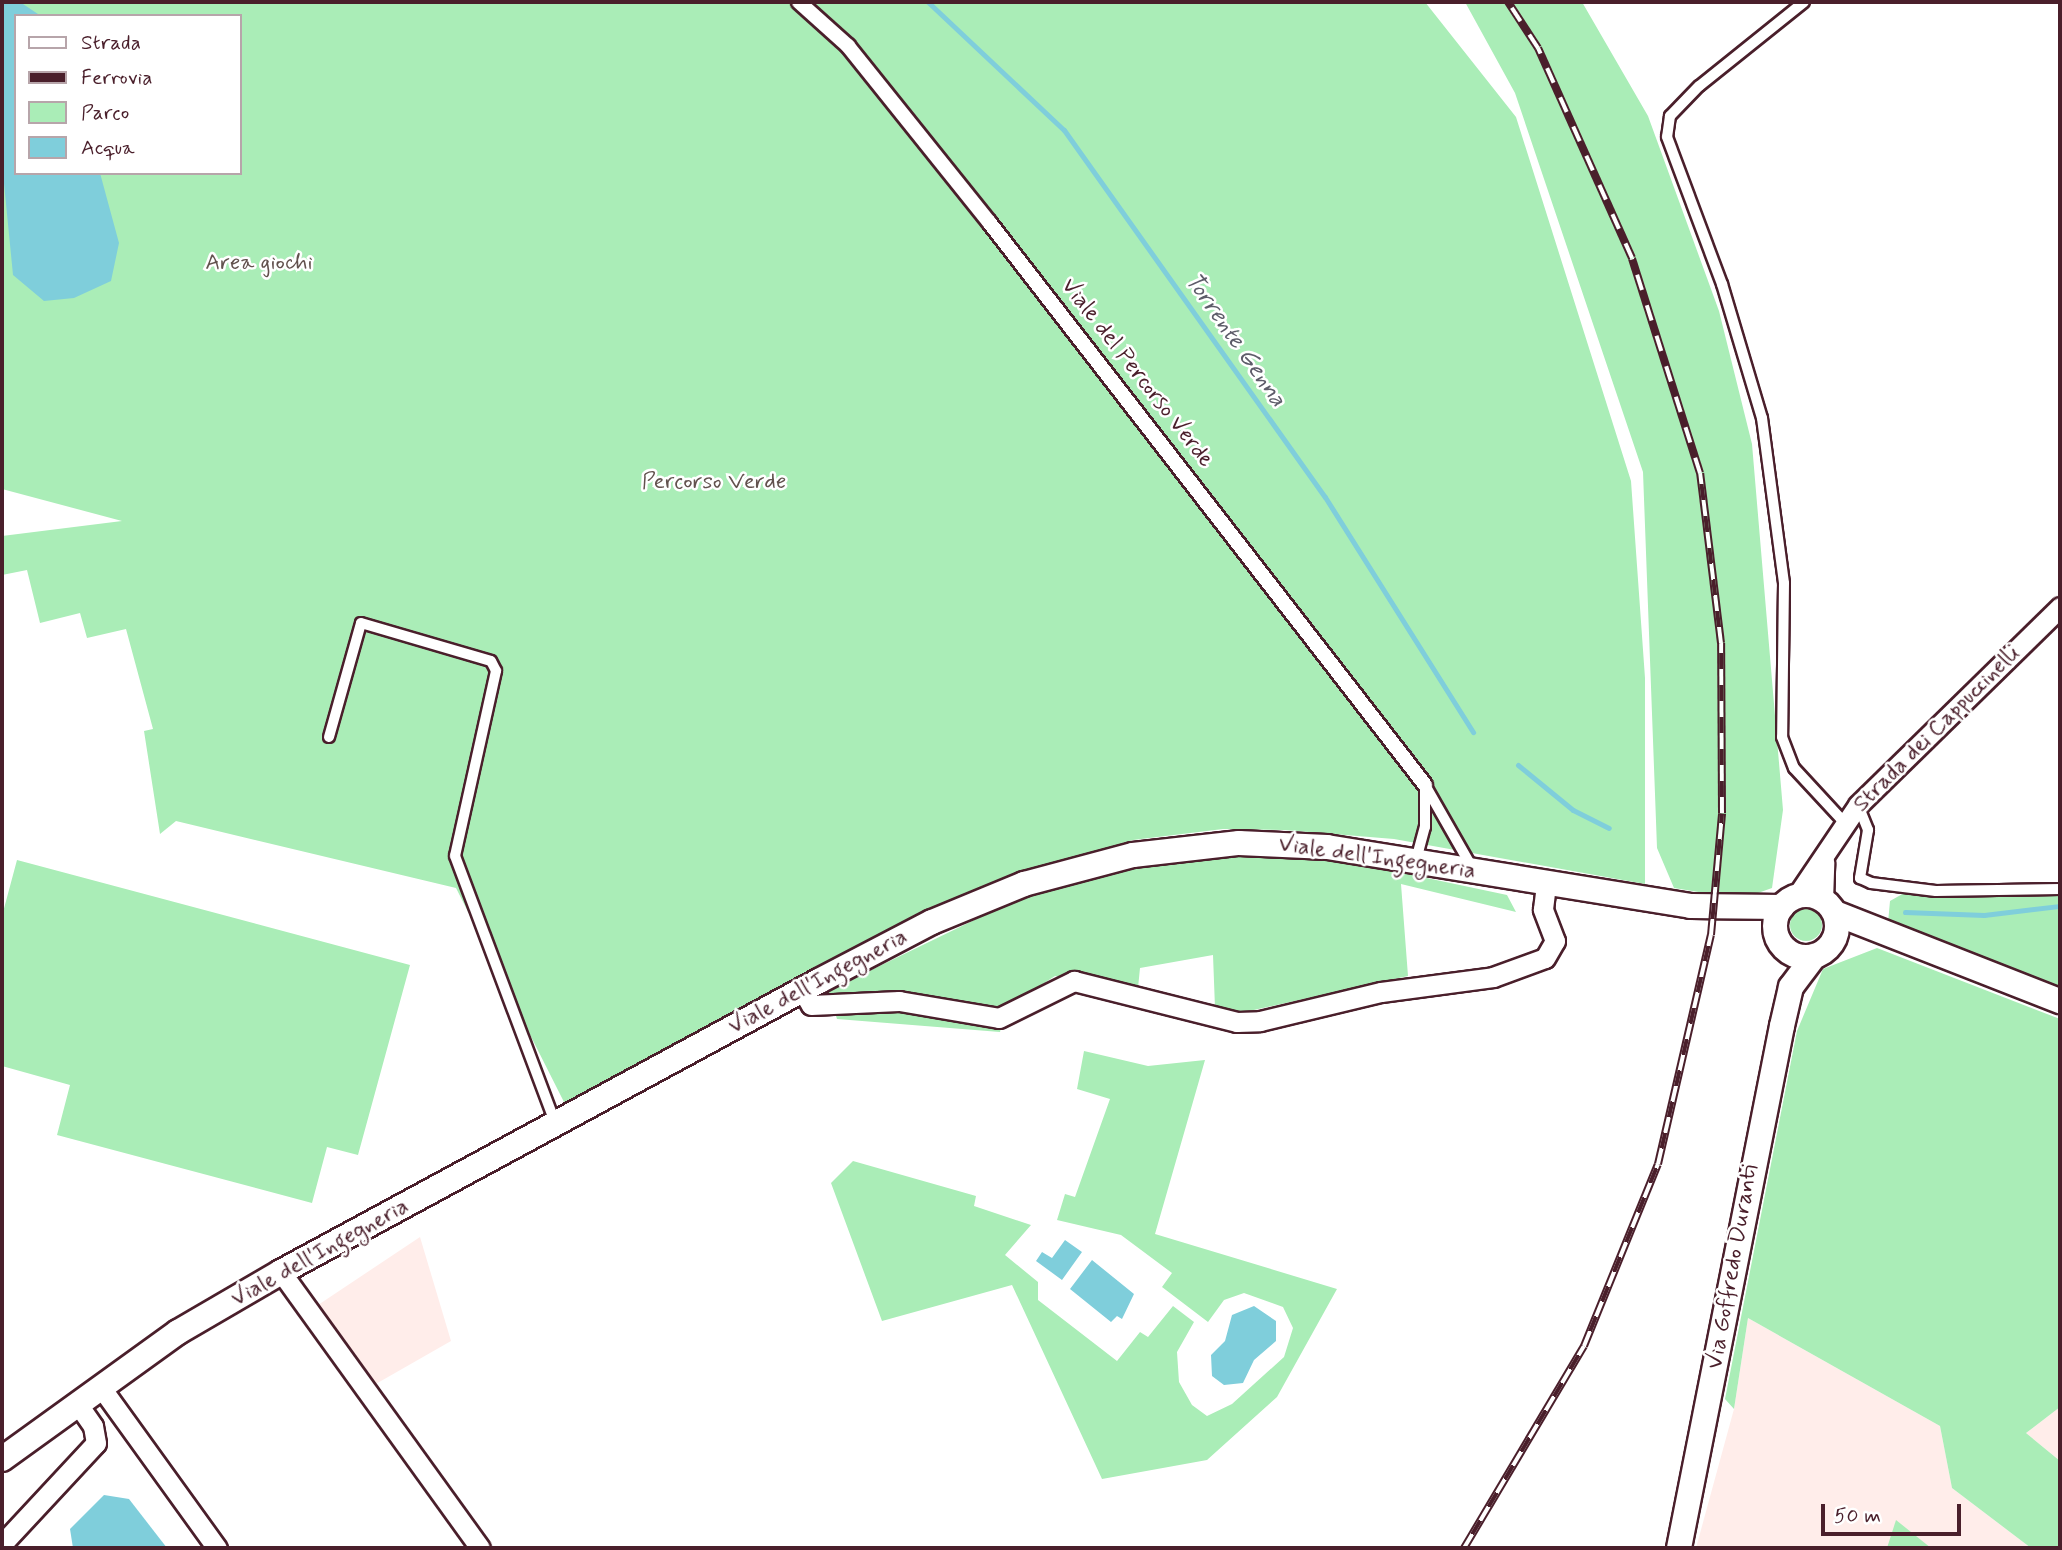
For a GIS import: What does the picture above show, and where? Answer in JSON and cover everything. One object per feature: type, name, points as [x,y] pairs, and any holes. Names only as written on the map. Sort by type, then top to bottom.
[{"type":"street","name":"Viale del Percorso Verde","points":[[799,2],[848,46],[923,139],[1425,785]]},
{"type":"street","name":"Strada dei Cappuccinelli","points":[[1789,902],[1824,858],[1844,822],[1858,805],[2060,607]]},
{"type":"street","name":"Viale dell'Ingegneria","points":[[2,1459],[100,1386],[281,1272],[802,990],[978,901],[1133,855],[1239,843],[1327,847],[1473,870],[1546,885],[1732,911],[1789,902],[1829,906]]},
{"type":"street","name":"Strada dei Cappuccinelli","points":[[1824,858],[1829,906]]},
{"type":"street","points":[[802,990],[811,1005],[887,1000],[999,1018],[1074,981],[1237,1022],[1260,1021],[1381,992],[1493,977],[1545,958],[1555,941],[1543,909],[1546,885]]},
{"type":"street","name":"Via Goffredo Duranti","points":[[1679,1548],[1791,987],[1781,942],[1789,902]]},
{"type":"street","points":[[1885,936],[1823,950],[1829,906],[1885,936],[2060,1001]]},
{"type":"street","name":"Viale dell'Ingegneria","points":[[1732,911],[1781,942],[1823,950]]},
{"type":"street","name":"Via Goffredo Duranti","points":[[1791,987],[1823,950]]},
{"type":"street","points":[[281,1272],[480,1548]]},
{"type":"street","points":[[100,1386],[217,1548]]},
{"type":"street","points":[[2,1544],[96,1443],[93,1426],[76,1403]]},
{"type":"lane","points":[[1804,2],[1699,86],[1670,116],[1667,137],[1722,284],[1762,418],[1784,583],[1782,737],[1794,768],[1844,822]]},
{"type":"lane","points":[[329,737],[361,624],[491,661],[496,671],[455,856],[556,1124]]},
{"type":"lane","points":[[1416,861],[1425,827],[1425,785]]},
{"type":"lane","name":"Viale del Percorso Verde","points":[[1425,785],[1473,870]]},
{"type":"lane","points":[[1858,805],[1868,830],[1860,878],[1871,883],[1936,891],[2060,889]]},
{"type":"shaded area","points":[[420,1237],[451,1341],[374,1385],[315,1307]]},
{"type":"shaded area","points":[[1748,1318],[1940,1426],[1952,1488],[2031,1548],[1696,1548],[1734,1409]]},
{"type":"shaded area","points":[[2060,1407],[2060,1461],[2026,1433]]},
{"type":"green space","name":"Percorso Verde","points":[[2,2],[1425,2],[1516,117],[1631,481],[1645,678],[1645,884],[1394,839],[1284,830],[1223,829],[1133,840],[992,883],[565,1104],[456,888],[176,821],[160,834],[144,731],[153,729],[126,629],[87,638],[80,613],[40,623],[27,570],[2,575],[2,536],[122,521],[2,489]]},
{"type":"green space","points":[[1465,2],[1582,2],[1648,116],[1719,311],[1752,444],[1783,810],[1772,888],[1741,899],[1674,888],[1657,848],[1643,472],[1515,93]]},
{"type":"green space","points":[[1245,855],[1351,862],[1507,895],[1516,912],[1401,884],[1408,976],[1231,1015],[1215,1008],[1213,955],[1140,968],[1138,988],[1055,976],[1006,1008],[1000,1032],[837,1019],[828,991],[1032,892],[1147,864]]},
{"type":"green space","points":[[17,860],[410,965],[358,1155],[327,1147],[312,1203],[57,1135],[70,1085],[2,1066],[2,916]]},
{"type":"green space","points":[[1913,888],[2060,889],[2060,987],[1888,923],[1890,901]]},
{"type":"green space","points":[[1806,909],[1817,914],[1822,925],[1817,936],[1806,941],[1795,936],[1790,925],[1795,914]]},
{"type":"green space","points":[[1877,948],[2060,1019],[2060,1407],[2026,1433],[2060,1461],[2060,1548],[2031,1548],[1952,1488],[1940,1426],[1748,1318],[1734,1409],[1725,1399],[1797,1031],[1823,969]]},
{"type":"green space","points":[[1084,1051],[1148,1066],[1205,1060],[1155,1234],[1337,1289],[1277,1397],[1207,1460],[1102,1479],[1012,1285],[882,1321],[831,1183],[853,1161],[976,1196],[974,1206],[1031,1225],[1005,1255],[1038,1282],[1038,1300],[1117,1361],[1140,1332],[1148,1337],[1173,1306],[1194,1322],[1177,1352],[1179,1382],[1192,1405],[1207,1416],[1232,1404],[1284,1357],[1293,1328],[1283,1307],[1244,1293],[1224,1300],[1208,1322],[1162,1287],[1172,1273],[1121,1235],[1057,1220],[1065,1194],[1075,1197],[1110,1099],[1077,1089]]},
{"type":"green space","points":[[1896,1520],[1931,1548],[1887,1548]]},
{"type":"water","points":[[2,2],[20,2],[38,14],[14,14],[14,175],[101,175],[119,243],[111,281],[74,298],[44,301],[13,275],[2,163]]},
{"type":"water","points":[[1065,1240],[1082,1252],[1062,1280],[1036,1261],[1042,1252],[1052,1258]]},
{"type":"water","points":[[1092,1260],[1134,1294],[1122,1319],[1117,1316],[1111,1322],[1070,1289]]},
{"type":"water","points":[[1254,1306],[1276,1321],[1276,1341],[1254,1360],[1243,1383],[1224,1385],[1212,1376],[1211,1355],[1225,1341],[1232,1315]]},
{"type":"water","points":[[104,1495],[129,1499],[167,1548],[73,1548],[70,1529]]},
{"type":"waterway","name":"Torrente Genna","points":[[928,2],[1064,130],[1325,497],[1473,732]]},
{"type":"waterway","name":"Torrente Genna","points":[[1518,765],[1573,810],[1609,828]]},
{"type":"waterway","name":"Torrente Genna","points":[[1905,912],[1984,915],[2060,906]]},
{"type":"railway","points":[[1464,1548],[1584,1346],[1658,1164],[1711,935],[1722,813],[1721,643],[1700,473],[1632,258],[1538,48],[1508,2]]},
{"type":"park label","name":"Area giochi","points":[[259,263]]}]
